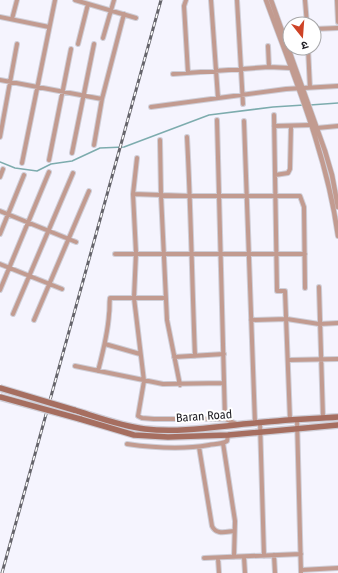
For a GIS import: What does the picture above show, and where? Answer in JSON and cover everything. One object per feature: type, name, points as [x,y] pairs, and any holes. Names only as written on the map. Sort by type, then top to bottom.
[{"type":"main road","name":"Baran Road","points":[[0,388],[127,425],[148,429],[180,430],[337,416]]},
{"type":"main road","name":"Baran Road","points":[[0,397],[149,437],[228,435],[338,424]]},
{"type":"street","points":[[12,19],[17,0]]},
{"type":"street","points":[[22,164],[55,0]]},
{"type":"street","points":[[74,0],[87,2],[136,18]]},
{"type":"street","points":[[103,38],[114,0]]},
{"type":"street","points":[[186,0],[184,6],[188,73]]},
{"type":"street","points":[[211,0],[218,98]]},
{"type":"street","points":[[237,0],[243,104]]},
{"type":"street","points":[[266,0],[290,68],[300,88]]},
{"type":"street","points":[[271,0],[282,31]]},
{"type":"street","points":[[305,0],[306,16]]},
{"type":"street","points":[[337,0],[338,21]]},
{"type":"street","points":[[78,44],[87,2]]},
{"type":"street","points":[[94,145],[102,99],[124,14]]},
{"type":"street","points":[[0,17],[49,27]]},
{"type":"street","points":[[322,29],[338,28]]},
{"type":"street","points":[[0,137],[17,44]]},
{"type":"street","points":[[72,153],[94,44]]},
{"type":"street","points":[[268,46],[269,67]]},
{"type":"street","points":[[50,160],[71,49]]},
{"type":"street","points":[[290,56],[300,88],[317,128],[331,170],[338,207]]},
{"type":"street","points":[[308,56],[310,88]]},
{"type":"street","points":[[173,74],[269,67],[290,68]]},
{"type":"street","points":[[0,80],[102,99]]},
{"type":"street","points":[[151,107],[243,94],[338,86]]},
{"type":"street","points":[[309,112],[310,125],[329,185],[338,236]]},
{"type":"street","points":[[274,115],[277,291],[286,291],[290,420]]},
{"type":"street","points":[[217,120],[225,419]]},
{"type":"street","points":[[244,121],[251,320],[258,422],[261,431],[264,556]]},
{"type":"street","points":[[274,126],[310,125]]},
{"type":"street","points":[[275,175],[288,173],[290,169],[291,126]]},
{"type":"street","points":[[317,128],[338,126]]},
{"type":"street","points":[[187,137],[196,356]]},
{"type":"street","points":[[160,140],[167,320],[180,384]]},
{"type":"street","points":[[137,158],[134,194],[136,253],[134,298],[144,381],[138,416],[142,418],[154,419],[225,419],[239,425]]},
{"type":"street","points":[[0,177],[4,169]]},
{"type":"street","points":[[0,290],[49,172]]},
{"type":"street","points":[[13,314],[73,173]]},
{"type":"street","points":[[0,234],[24,175]]},
{"type":"street","points":[[34,320],[88,191]]},
{"type":"street","points":[[134,194],[247,197],[300,196],[304,207],[305,288]]},
{"type":"street","points":[[0,212],[76,242]]},
{"type":"street","points":[[115,254],[305,254]]},
{"type":"street","points":[[0,264],[62,289]]},
{"type":"street","points":[[319,287],[323,418]]},
{"type":"street","points":[[98,371],[105,344],[110,313],[108,306],[110,298],[166,298]]},
{"type":"street","points":[[251,320],[287,319],[319,324],[338,323]]},
{"type":"street","points":[[105,344],[140,354]]},
{"type":"street","points":[[174,357],[224,354]]},
{"type":"street","points":[[288,360],[338,359]]},
{"type":"street","points":[[75,366],[163,384],[224,383]]},
{"type":"street","points":[[297,419],[301,571],[338,568]]},
{"type":"street","points":[[127,444],[164,449],[199,447],[223,443],[227,441],[228,435]]},
{"type":"street","points":[[223,443],[235,521],[234,557]]},
{"type":"street","points":[[199,447],[214,531],[218,533],[234,532]]},
{"type":"street","points":[[204,558],[301,554]]},
{"type":"street","points":[[274,555],[275,573]]},
{"type":"street","points":[[244,557],[245,573]]},
{"type":"street","points":[[218,558],[219,573]]},
{"type":"waterway","points":[[310,105],[338,103]]},
{"type":"waterway","points":[[0,162],[15,168],[37,171],[51,164],[72,161],[100,148],[124,147],[209,115],[273,107],[304,105]]},
{"type":"railway","points":[[2,573],[161,0]]}]
